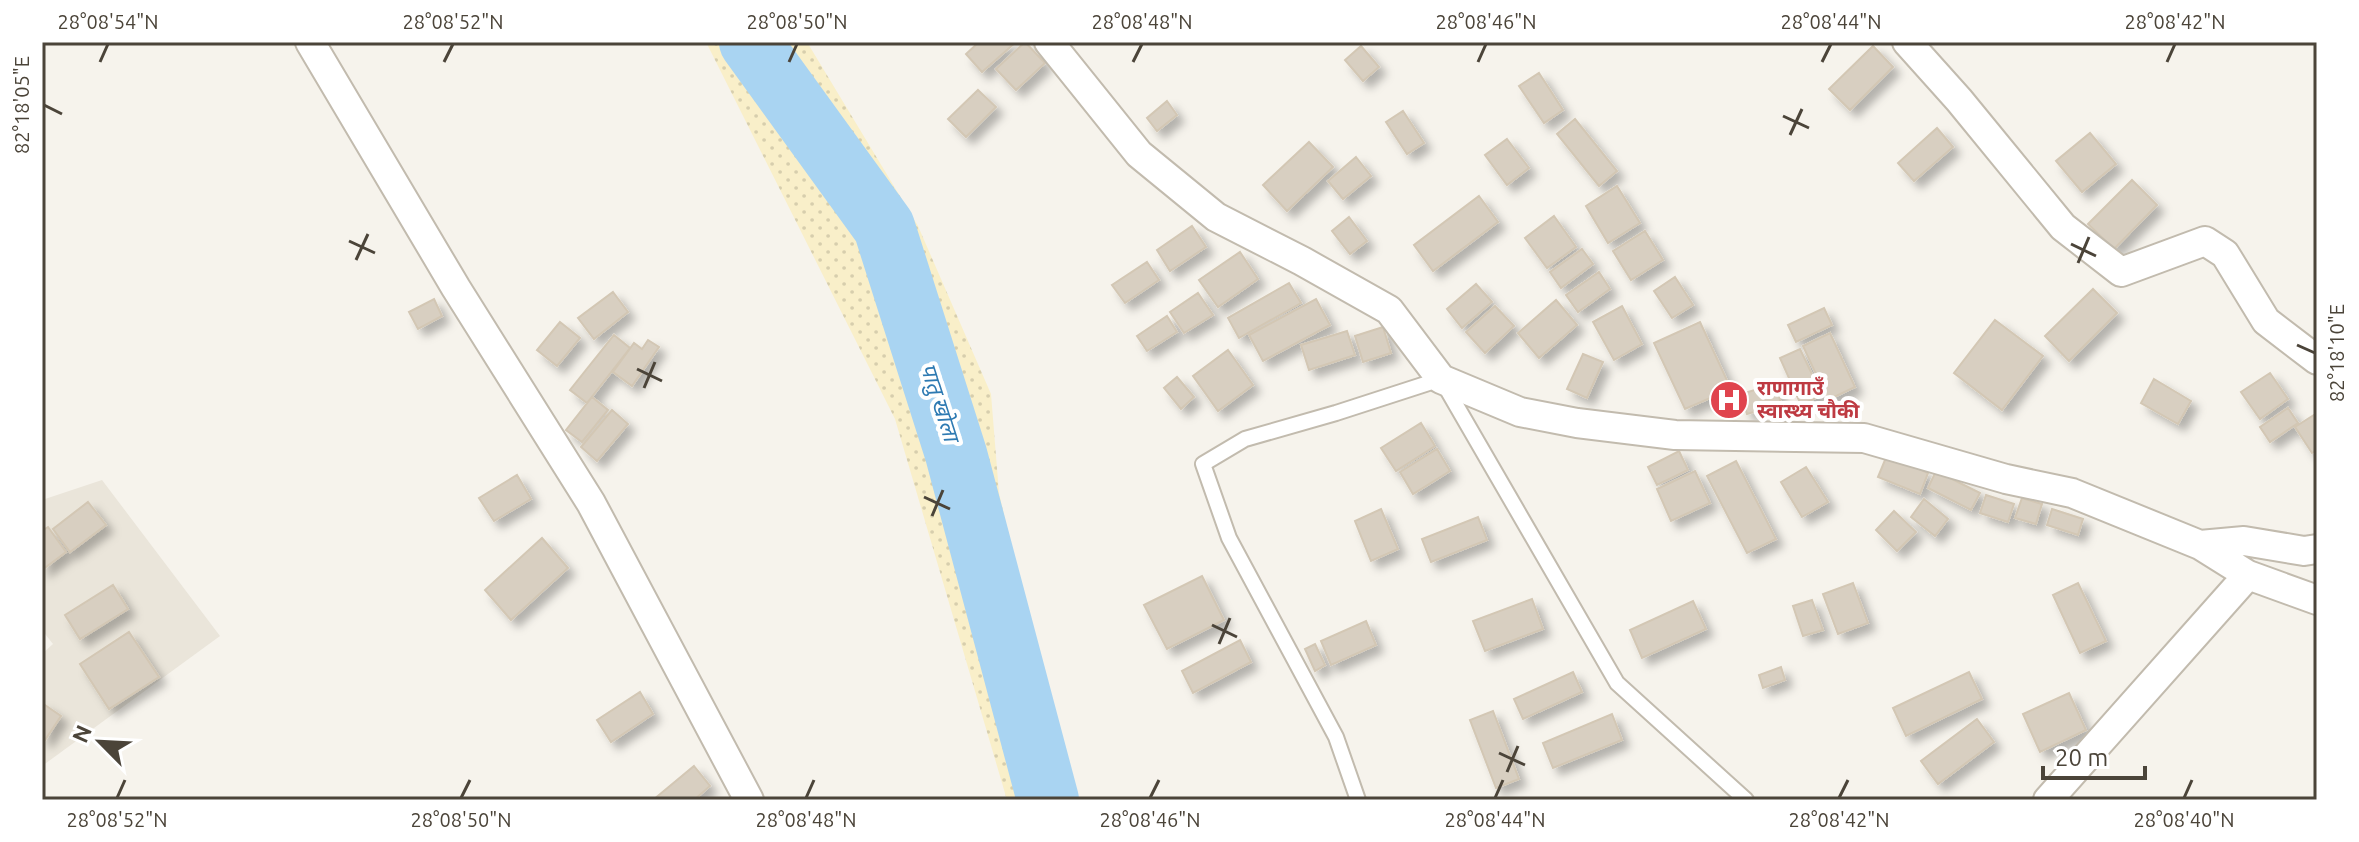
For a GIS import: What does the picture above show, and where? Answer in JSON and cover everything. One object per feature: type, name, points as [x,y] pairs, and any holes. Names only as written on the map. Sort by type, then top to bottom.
[{"type":"street","points":[[310,42],[456,288],[591,503],[749,800]]},
{"type":"street","points":[[1049,42],[1139,154],[1216,217],[1389,310],[1441,379],[1520,412],[1577,423],[1675,435],[1864,438],[2006,479],[2072,493],[2200,545],[2248,575],[2317,600]]},
{"type":"street","points":[[1907,42],[2063,227],[2121,272],[2205,241],[2225,254],[2266,321],[2317,360]]},
{"type":"street","points":[[2200,545],[2244,541],[2304,551],[2317,549]]},
{"type":"street","points":[[2048,800],[2248,575]]},
{"type":"lane","points":[[1358,800],[1336,737],[1229,538],[1203,464],[1245,439],[1441,379],[1617,683],[1746,800]]},
{"type":"shaded area","points":[[102,480],[220,636],[42,766],[42,654],[53,644],[42,630],[42,500]]},
{"type":"sand","points":[[706,42],[807,42],[918,226],[991,394],[999,493],[1062,765],[1075,800],[1007,800],[895,419]]},
{"type":"building","points":[[979,42],[1016,42],[982,72],[966,54]]},
{"type":"building","points":[[1025,42],[1045,63],[1016,90],[996,69]]},
{"type":"building","points":[[1361,46],[1379,67],[1363,81],[1345,60]]},
{"type":"building","points":[[1873,46],[1893,67],[1850,110],[1829,89]]},
{"type":"building","points":[[1539,73],[1563,110],[1544,123],[1519,86]]},
{"type":"building","points":[[978,90],[996,107],[966,137],[948,119]]},
{"type":"building","points":[[1167,101],[1177,115],[1157,131],[1147,118]]},
{"type":"building","points":[[1403,111],[1424,143],[1407,154],[1386,122]]},
{"type":"building","points":[[1575,119],[1617,171],[1599,186],[1557,134]]},
{"type":"building","points":[[1937,128],[1953,147],[1914,181],[1898,163]]},
{"type":"building","points":[[2090,133],[2116,164],[2082,192],[2056,161]]},
{"type":"building","points":[[1507,139],[1529,168],[1507,185],[1485,155]]},
{"type":"building","points":[[1309,142],[1333,167],[1287,211],[1263,185]]},
{"type":"building","points":[[1356,157],[1371,176],[1343,199],[1328,181]]},
{"type":"building","points":[[2132,180],[2157,205],[2114,249],[2088,224]]},
{"type":"building","points":[[1617,186],[1640,223],[1608,243],[1586,206]]},
{"type":"building","points":[[1479,196],[1498,222],[1433,271],[1414,245]]},
{"type":"building","points":[[1554,216],[1576,247],[1547,268],[1525,238]]},
{"type":"building","points":[[1349,217],[1367,241],[1350,254],[1332,231]]},
{"type":"building","points":[[1192,226],[1206,247],[1170,271],[1157,250]]},
{"type":"building","points":[[1645,231],[1663,260],[1631,280],[1613,251]]},
{"type":"building","points":[[1582,249],[1593,264],[1561,288],[1550,272]]},
{"type":"building","points":[[1240,252],[1258,279],[1218,307],[1199,280]]},
{"type":"building","points":[[1147,262],[1159,280],[1125,303],[1112,285]]},
{"type":"building","points":[[1599,272],[1610,289],[1578,312],[1566,295]]},
{"type":"building","points":[[1675,277],[1693,305],[1672,318],[1654,291]]},
{"type":"building","points":[[1289,283],[1301,303],[1239,338],[1228,318]]},
{"type":"building","points":[[1476,284],[1492,302],[1462,328],[1447,309]]},
{"type":"building","points":[[2093,289],[2117,313],[2069,361],[2045,336]]},
{"type":"building","points":[[613,292],[628,312],[594,339],[578,318]]},
{"type":"building","points":[[1198,293],[1213,315],[1184,333],[1170,312]]},
{"type":"building","points":[[434,299],[442,316],[418,329],[409,312]]},
{"type":"building","points":[[1316,299],[1330,325],[1263,361],[1249,335]]},
{"type":"building","points":[[1556,300],[1577,325],[1539,358],[1518,333]]},
{"type":"building","points":[[1495,306],[1514,326],[1485,353],[1466,332]]},
{"type":"building","points":[[1622,306],[1642,344],[1614,360],[1593,322]]},
{"type":"building","points":[[1824,308],[1832,325],[1796,342],[1788,325]]},
{"type":"building","points":[[1167,316],[1177,332],[1147,351],[1137,336]]},
{"type":"building","points":[[1995,320],[2043,356],[2002,410],[1954,373]]},
{"type":"building","points":[[560,322],[580,338],[557,366],[537,350]]},
{"type":"building","points":[[1700,322],[1731,389],[1685,409],[1654,343]]},
{"type":"building","points":[[1383,327],[1391,353],[1363,362],[1355,336]]},
{"type":"building","points":[[1347,331],[1355,355],[1309,370],[1301,345]]},
{"type":"building","points":[[1830,333],[1855,387],[1828,400],[1803,346]]},
{"type":"building","points":[[614,335],[630,348],[587,403],[570,390]]},
{"type":"building","points":[[648,340],[659,347],[632,386],[613,372],[634,343],[642,349]]},
{"type":"building","points":[[1800,349],[1822,395],[1801,405],[1780,358]]},
{"type":"building","points":[[1228,350],[1253,385],[1218,411],[1193,376]]},
{"type":"building","points":[[1583,354],[1603,362],[1587,398],[1567,389]]},
{"type":"building","points":[[2270,373],[2288,399],[2260,419],[2241,392]]},
{"type":"building","points":[[1177,377],[1194,397],[1181,409],[1164,388]]},
{"type":"building","points":[[2154,379],[2191,401],[2178,424],[2141,403]]},
{"type":"building","points":[[1776,384],[1781,404],[1747,414],[1741,394]]},
{"type":"building","points":[[592,397],[608,410],[582,442],[566,430]]},
{"type":"building","points":[[2288,408],[2298,423],[2270,442],[2260,427]]},
{"type":"building","points":[[612,410],[628,424],[597,461],[581,447]]},
{"type":"building","points":[[2317,413],[2317,450],[2312,453],[2295,427]]},
{"type":"building","points":[[1421,423],[1435,446],[1396,471],[1381,448]]},
{"type":"building","points":[[1437,449],[1450,471],[1413,494],[1400,472]]},
{"type":"building","points":[[1679,451],[1688,470],[1657,485],[1648,467]]},
{"type":"building","points":[[1887,455],[1928,473],[1920,494],[1878,477]]},
{"type":"building","points":[[1736,461],[1776,539],[1747,553],[1707,476]]},
{"type":"building","points":[[1806,467],[1828,502],[1802,517],[1781,482]]},
{"type":"building","points":[[1695,471],[1710,503],[1671,521],[1657,489]]},
{"type":"building","points":[[1936,471],[1980,493],[1971,510],[1928,488]]},
{"type":"building","points":[[517,475],[531,499],[494,521],[479,498]]},
{"type":"building","points":[[1986,495],[2014,504],[2008,522],[1980,513]]},
{"type":"building","points":[[2022,498],[2042,504],[2036,524],[2015,518]]},
{"type":"building","points":[[1924,499],[1948,519],[1935,536],[1911,517]]},
{"type":"building","points":[[88,502],[106,525],[70,552],[53,529]]},
{"type":"building","points":[[1381,509],[1398,549],[1371,561],[1355,521]]},
{"type":"building","points":[[2052,509],[2083,519],[2078,535],[2047,525]]},
{"type":"building","points":[[1894,511],[1916,532],[1897,551],[1876,530]]},
{"type":"building","points":[[1478,517],[1487,540],[1431,562],[1422,539]]},
{"type":"building","points":[[48,527],[66,552],[42,570],[42,531]]},
{"type":"building","points":[[542,538],[568,568],[511,620],[485,590]]},
{"type":"building","points":[[1202,576],[1224,620],[1167,649],[1144,605]]},
{"type":"building","points":[[1853,583],[1868,623],[1838,634],[1823,594]]},
{"type":"building","points":[[2078,583],[2106,641],[2080,653],[2053,595]]},
{"type":"building","points":[[113,585],[128,609],[80,639],[65,615]]},
{"type":"building","points":[[1532,599],[1543,629],[1485,651],[1473,621]]},
{"type":"building","points":[[1812,600],[1823,630],[1803,636],[1793,606]]},
{"type":"building","points":[[1693,601],[1706,629],[1642,658],[1630,630]]},
{"type":"building","points":[[1366,621],[1376,645],[1331,665],[1321,641]]},
{"type":"building","points":[[129,632],[159,677],[109,709],[80,664]]},
{"type":"building","points":[[1240,640],[1251,662],[1193,693],[1182,671]]},
{"type":"building","points":[[1315,644],[1325,665],[1315,671],[1305,649]]},
{"type":"building","points":[[1781,667],[1785,680],[1763,688],[1759,675]]},
{"type":"building","points":[[1573,672],[1582,692],[1523,719],[1514,699]]},
{"type":"building","points":[[1969,672],[1982,699],[1906,736],[1893,708]]},
{"type":"building","points":[[640,692],[653,714],[611,742],[597,720]]},
{"type":"building","points":[[2069,693],[2086,730],[2040,752],[2023,714]]},
{"type":"building","points":[[42,703],[61,716],[45,740],[42,738]]},
{"type":"building","points":[[1493,711],[1519,779],[1496,788],[1470,720]]},
{"type":"building","points":[[1612,714],[1622,740],[1553,768],[1543,743]]},
{"type":"building","points":[[1977,719],[1994,742],[1938,784],[1921,761]]},
{"type":"building","points":[[694,766],[710,786],[694,800],[653,800]]},
{"type":"waterway","name":"पातु खोला","points":[[750,42],[884,227],[956,454],[1048,800]]},
{"type":"place","name":"राणागाउँ स्वास्थ्य चौकी","points":[[1729,400]]}]
